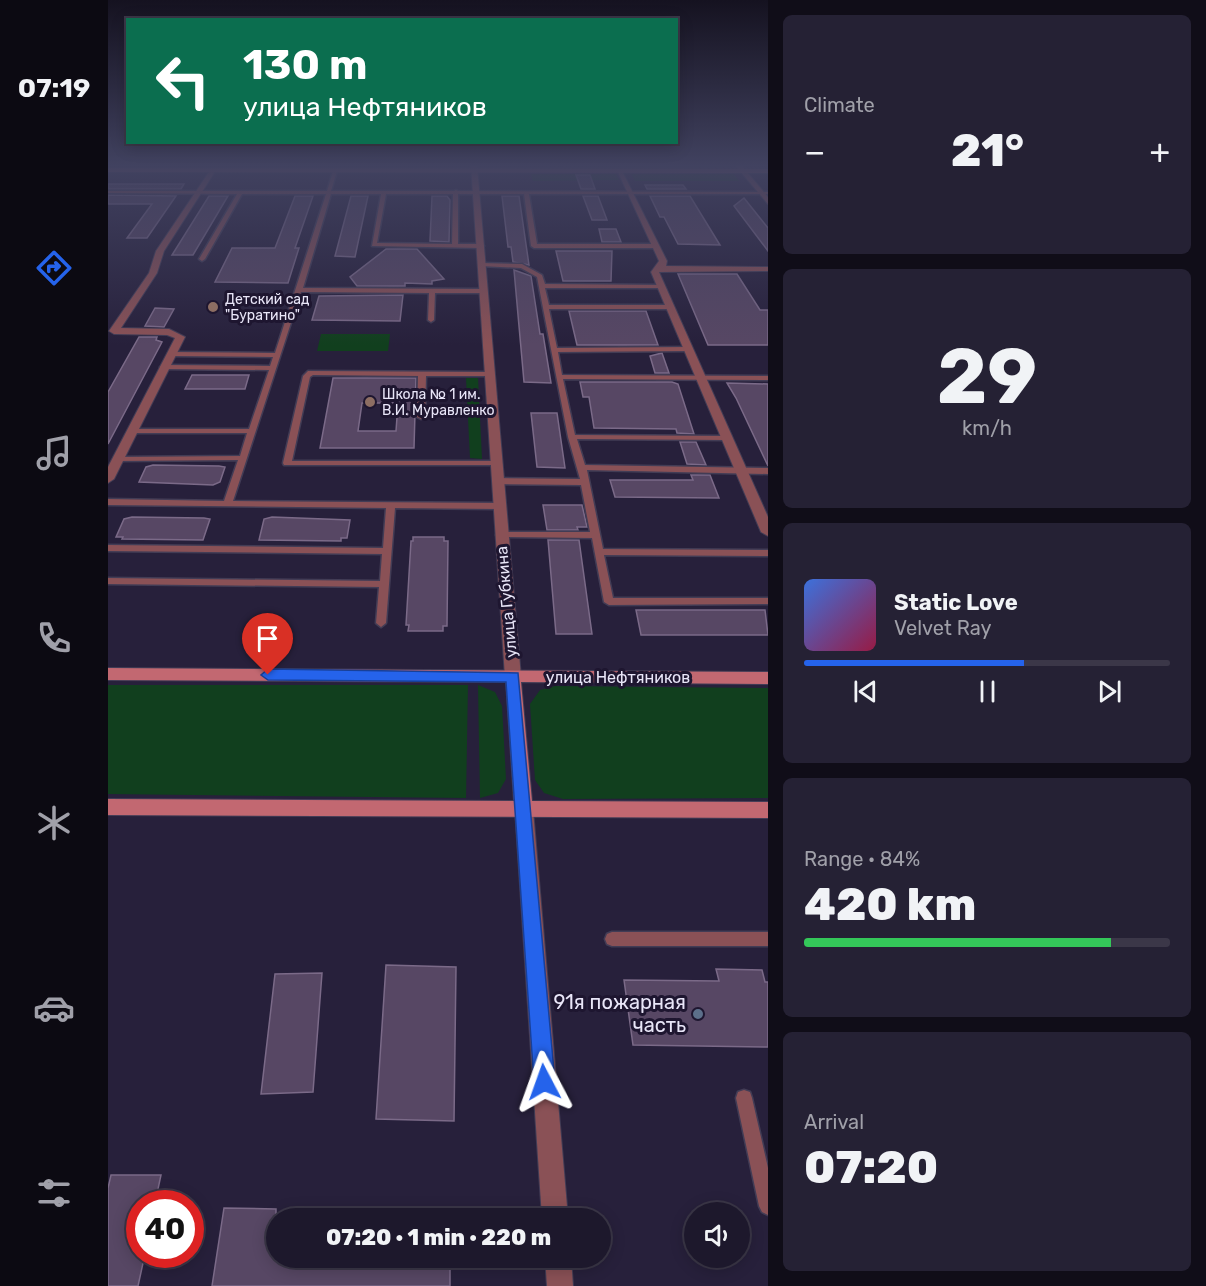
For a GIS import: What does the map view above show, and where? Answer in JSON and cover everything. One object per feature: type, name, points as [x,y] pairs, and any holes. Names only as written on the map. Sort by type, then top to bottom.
[{"type":"main road","name":"улица Нефтяников","points":[[108,674],[768,678]]},
{"type":"main road","name":"улица Губкина","points":[[513,677],[524,810]]},
{"type":"main road","points":[[108,807],[768,810]]},
{"type":"street","points":[[111,331],[153,273],[160,251],[178,225]]},
{"type":"street","name":"улица Губкина","points":[[479,225],[498,506],[513,677]]},
{"type":"street","points":[[644,225],[663,261],[655,272],[768,532]]},
{"type":"street","points":[[657,268],[768,269]]},
{"type":"street","points":[[108,479],[180,337],[175,332],[111,331]]},
{"type":"street","name":"улица Губкина","points":[[524,810],[554,1208]]},
{"type":"street","points":[[559,1268],[560,1286]]},
{"type":"lane","points":[[202,259],[221,225]]},
{"type":"lane","points":[[228,503],[320,225]]},
{"type":"lane","points":[[378,225],[374,245],[481,246]]},
{"type":"lane","points":[[454,246],[455,225]]},
{"type":"lane","points":[[531,225],[534,246],[654,246]]},
{"type":"lane","points":[[482,265],[525,267],[538,273],[547,307],[572,437],[582,466],[609,602],[768,601]]},
{"type":"lane","points":[[542,286],[661,286]]},
{"type":"lane","points":[[299,290],[483,291]]},
{"type":"lane","points":[[431,320],[432,291]]},
{"type":"lane","points":[[547,307],[670,307]]},
{"type":"lane","points":[[555,350],[688,349]]},
{"type":"lane","points":[[171,354],[277,355]]},
{"type":"lane","points":[[164,367],[273,368]]},
{"type":"lane","points":[[489,374],[311,374],[307,376],[287,463],[495,463]]},
{"type":"lane","points":[[421,417],[422,374]]},
{"type":"lane","points":[[559,377],[768,378]]},
{"type":"lane","points":[[132,431],[252,431]]},
{"type":"lane","points":[[572,437],[727,438]]},
{"type":"lane","points":[[118,459],[243,458]]},
{"type":"lane","points":[[582,466],[768,471]]},
{"type":"lane","points":[[497,481],[585,482]]},
{"type":"lane","points":[[108,502],[498,506]]},
{"type":"lane","points":[[381,623],[391,505]]},
{"type":"lane","points":[[501,536],[595,535]]},
{"type":"lane","points":[[108,548],[387,551]]},
{"type":"lane","points":[[599,552],[768,553]]},
{"type":"lane","points":[[108,581],[384,584]]},
{"type":"lane","points":[[612,939],[768,939]]},
{"type":"lane","points":[[744,1098],[768,1206]]},
{"type":"green space","points":[[321,334],[390,334],[388,351],[317,351]]},
{"type":"green space","points":[[466,378],[478,378],[482,459],[470,458]]},
{"type":"green space","points":[[108,685],[468,685],[466,798],[108,794]]},
{"type":"green space","points":[[478,685],[495,692],[502,706],[506,779],[498,793],[480,798]]},
{"type":"green space","points":[[555,686],[768,688],[768,798],[563,799],[544,793],[535,780],[530,704],[540,690]]},
{"type":"building","points":[[137,225],[156,225],[147,238],[127,238]]},
{"type":"building","points":[[191,225],[211,225],[193,255],[172,255]]},
{"type":"building","points":[[284,225],[303,225],[295,248],[299,248],[288,283],[215,282],[232,248],[275,248]]},
{"type":"building","points":[[343,225],[362,225],[355,257],[335,256]]},
{"type":"building","points":[[431,225],[449,225],[449,242],[430,241]]},
{"type":"building","points":[[505,225],[523,225],[529,265],[513,262],[511,247],[508,247]]},
{"type":"building","points":[[668,225],[708,225],[720,245],[678,244]]},
{"type":"building","points":[[748,225],[766,225],[768,228],[768,251]]},
{"type":"building","points":[[599,229],[616,229],[621,242],[602,242]]},
{"type":"building","points":[[386,249],[417,249],[444,279],[432,281],[432,284],[357,286],[350,277]]},
{"type":"building","points":[[556,251],[612,251],[611,281],[563,281]]},
{"type":"building","points":[[514,270],[531,276],[540,334],[543,334],[551,383],[524,382]]},
{"type":"building","points":[[678,274],[737,274],[760,310],[768,310],[768,345],[708,345]]},
{"type":"building","points":[[403,295],[400,321],[312,320],[319,296]]},
{"type":"building","points":[[155,308],[174,309],[164,327],[145,326]]},
{"type":"building","points":[[569,311],[646,311],[658,345],[577,345]]},
{"type":"building","points":[[139,337],[157,337],[156,340],[162,342],[108,444],[108,392]]},
{"type":"building","points":[[662,353],[669,373],[655,373],[650,356]]},
{"type":"building","points":[[192,375],[249,375],[245,389],[185,389]]},
{"type":"building","points":[[333,378],[416,378],[414,448],[320,448]],"holes":[[[362,403],[398,403],[396,431],[358,431]]]},
{"type":"building","points":[[580,382],[672,382],[678,384],[694,434],[677,433],[676,429],[594,428],[589,397],[583,397]]},
{"type":"building","points":[[727,383],[768,384],[768,466],[736,398]]},
{"type":"building","points":[[531,413],[557,413],[565,468],[537,467]]},
{"type":"building","points":[[680,442],[696,442],[706,465],[687,464]]},
{"type":"building","points":[[153,465],[225,467],[220,482],[213,485],[139,482],[146,467]]},
{"type":"building","points":[[691,475],[710,475],[719,498],[615,497],[610,480],[693,480]]},
{"type":"building","points":[[543,505],[582,505],[587,527],[577,527],[578,530],[547,530]]},
{"type":"building","points":[[132,517],[210,519],[203,540],[116,537],[124,519]]},
{"type":"building","points":[[272,517],[350,520],[347,538],[341,538],[341,541],[259,540],[264,519]]},
{"type":"building","points":[[413,537],[444,537],[444,541],[448,541],[447,626],[443,626],[443,631],[408,631],[409,625],[406,625]]},
{"type":"building","points":[[548,540],[579,540],[592,634],[556,634]]},
{"type":"building","points":[[636,610],[765,610],[768,635],[641,635]]},
{"type":"building","points":[[386,965],[456,967],[454,1121],[376,1119]]},
{"type":"building","name":"91я пожарная часть","points":[[716,969],[762,970],[765,982],[768,982],[768,1047],[633,1045],[624,980],[719,981]]},
{"type":"building","points":[[322,973],[313,1092],[261,1094],[275,974]]},
{"type":"building","points":[[111,1175],[161,1175],[158,1190],[126,1190],[126,1268],[142,1268],[138,1286],[108,1286],[108,1188]]},
{"type":"building","points":[[224,1208],[266,1209],[266,1268],[450,1268],[450,1286],[212,1286]]},
{"type":"place","name":"Детский сад \"Буратино\"","points":[[213,307]]},
{"type":"place","name":"Школа № 1 им. В.И. Муравленко","points":[[370,402]]},
{"type":"place","name":"91я пожарная часть","points":[[698,1014]]},
{"type":"route","points":[[268,675],[513,677],[544,1082]]}]
